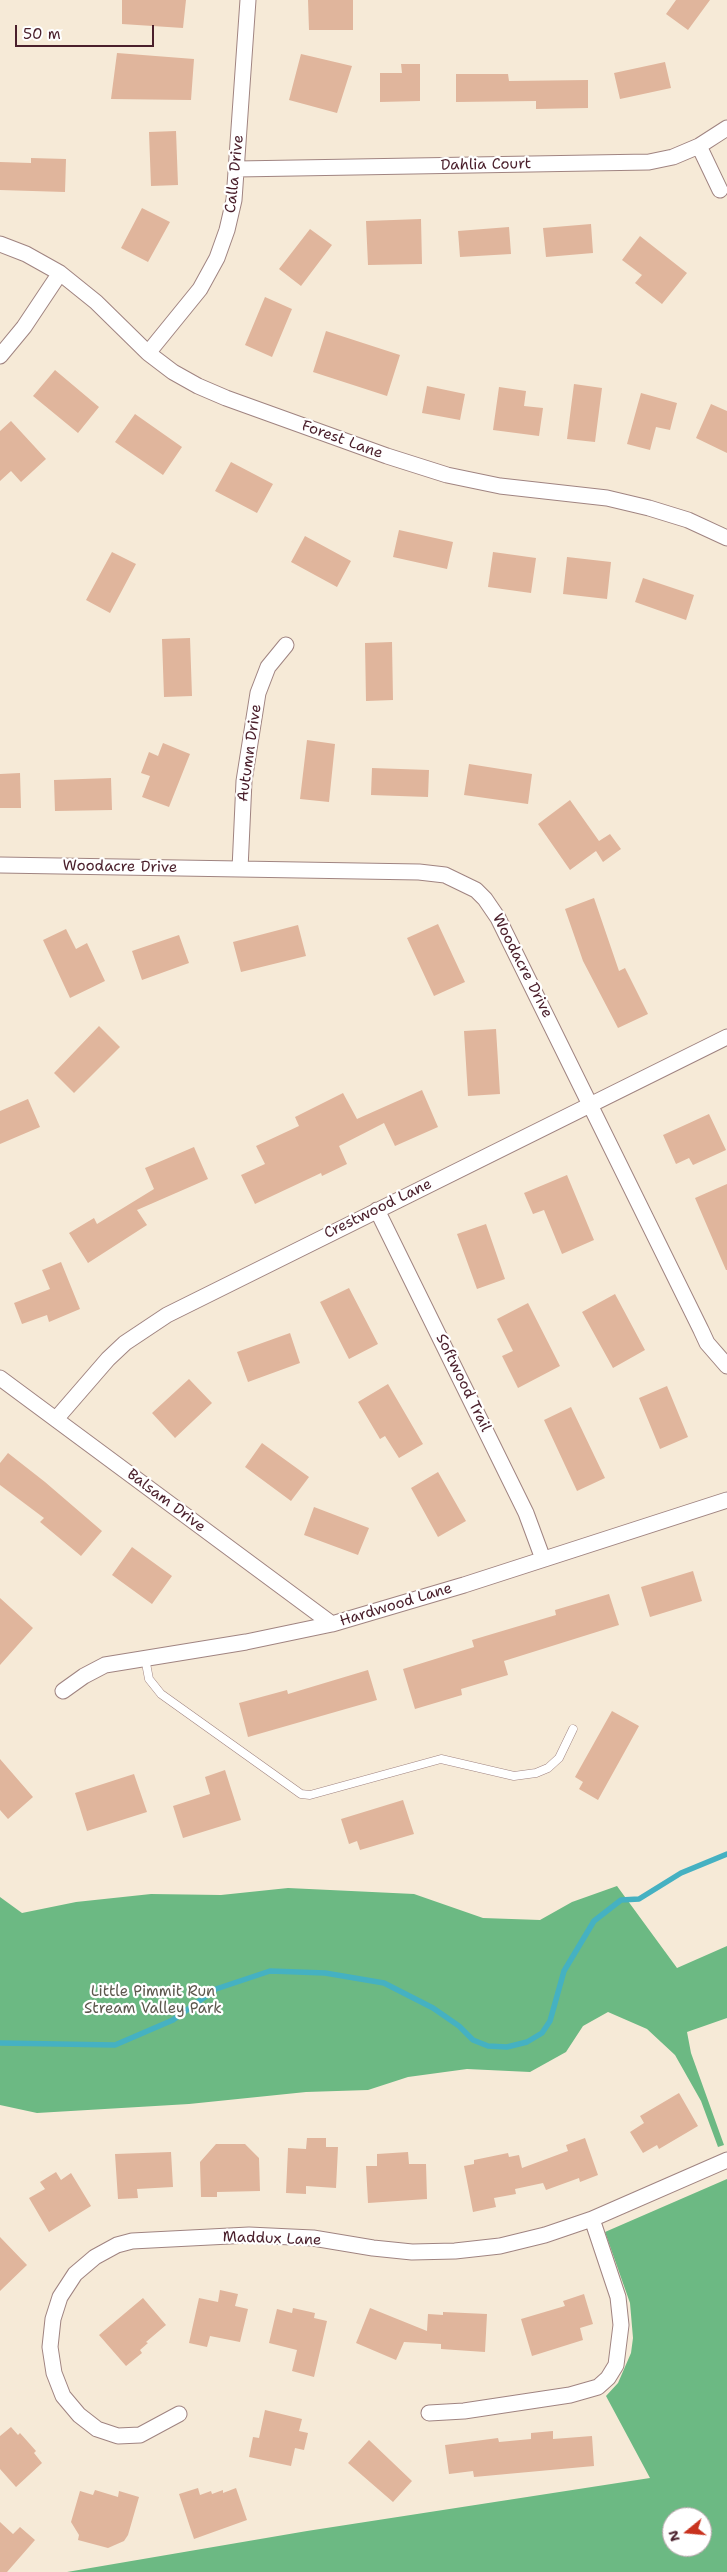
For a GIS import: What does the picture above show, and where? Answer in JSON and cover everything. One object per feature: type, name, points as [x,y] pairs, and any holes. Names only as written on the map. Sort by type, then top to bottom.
[{"type":"street","name":"Calla Drive","points":[[148,353],[200,289],[217,258],[227,230],[234,200],[237,169],[248,0]]},
{"type":"street","name":"Dahlia Court","points":[[237,169],[648,162],[673,157],[698,146],[727,128]]},
{"type":"street","points":[[698,146],[720,190]]},
{"type":"street","name":"Forest Lane","points":[[0,244],[26,254],[60,273],[96,302],[148,353],[173,372],[198,386],[387,456],[447,475],[500,486],[607,498],[688,520],[727,538]]},
{"type":"street","points":[[0,356],[24,327],[60,273]]},
{"type":"street","name":"Autumn Drive","points":[[240,869],[244,781],[258,693],[268,667],[286,646]]},
{"type":"street","name":"Woodacre Drive","points":[[0,865],[431,872],[466,883],[486,899],[498,918],[700,1330],[727,1366]]},
{"type":"street","name":"Crestwood Lane","points":[[56,1419],[108,1359],[144,1329],[195,1300],[727,1037]]},
{"type":"street","name":"Softwood Trail","points":[[377,1210],[526,1513],[543,1559]]},
{"type":"street","name":"Balsam Drive","points":[[0,1378],[332,1624]]},
{"type":"street","name":"Hardwood Lane","points":[[63,1691],[84,1676],[105,1665],[246,1642],[332,1624],[727,1500]]},
{"type":"street","name":"Maddux Lane","points":[[179,2414],[140,2435],[118,2436],[97,2429],[79,2415],[63,2396],[54,2372],[50,2347],[53,2319],[60,2297],[82,2268],[95,2257],[117,2245],[132,2241],[249,2235],[313,2238],[373,2248],[412,2252],[455,2251],[500,2246],[536,2238],[592,2219],[727,2160]]},
{"type":"street","points":[[429,2413],[464,2411],[570,2395],[598,2387],[608,2378],[616,2366],[621,2325],[618,2297],[592,2219]]},
{"type":"lane","points":[[144,1658],[149,1679],[161,1694],[301,1794],[310,1795],[441,1759],[514,1776],[536,1773],[548,1768],[559,1758],[573,1729]]},
{"type":"green space","name":"Little Pimmit Run Stream Valley Park","points":[[617,1886],[677,1968],[727,1946],[727,2018],[687,2032],[691,2053],[724,2145],[718,2147],[701,2101],[675,2055],[647,2029],[608,2012],[583,2026],[566,2052],[530,2072],[467,2069],[408,2077],[368,2090],[306,2092],[189,2104],[37,2113],[0,2105],[0,1897],[22,1913],[76,1902],[151,1894],[221,1895],[288,1888],[414,1894],[483,1918],[540,1920],[572,1902]]},
{"type":"green space","points":[[727,2179],[727,2572],[67,2572],[307,2531],[650,2478],[606,2396],[618,2383],[631,2353],[633,2338],[630,2303],[605,2232]]},
{"type":"building","points":[[122,0],[186,0],[183,28],[122,24]]},
{"type":"building","points":[[308,0],[353,0],[353,30],[309,30]]},
{"type":"building","points":[[676,0],[710,0],[688,30],[666,14]]},
{"type":"building","points":[[117,53],[194,59],[191,100],[111,99]]},
{"type":"building","points":[[301,54],[352,66],[337,113],[289,100]]},
{"type":"building","points":[[665,62],[671,88],[620,99],[614,73]]},
{"type":"building","points":[[401,64],[420,64],[420,101],[380,102],[380,73],[402,73]]},
{"type":"building","points":[[456,74],[508,74],[509,81],[588,80],[588,108],[536,109],[536,101],[456,102]]},
{"type":"building","points":[[176,131],[178,185],[151,186],[149,132]]},
{"type":"building","points":[[31,158],[66,159],[65,192],[0,190],[0,162],[31,163]]},
{"type":"building","points":[[142,208],[170,222],[148,262],[121,248]]},
{"type":"building","points":[[421,219],[422,264],[368,265],[366,221]]},
{"type":"building","points":[[591,224],[593,253],[546,257],[543,228]]},
{"type":"building","points":[[509,227],[511,254],[460,257],[458,231]]},
{"type":"building","points":[[310,229],[332,245],[301,286],[279,269]]},
{"type":"building","points":[[640,236],[687,273],[662,304],[635,283],[642,275],[622,260]]},
{"type":"building","points":[[265,297],[292,309],[272,357],[245,345]]},
{"type":"building","points":[[326,331],[400,355],[387,396],[313,372]]},
{"type":"building","points":[[55,370],[99,407],[78,433],[33,396]]},
{"type":"building","points":[[574,384],[602,388],[595,442],[567,439]]},
{"type":"building","points":[[427,386],[465,394],[460,420],[422,413]]},
{"type":"building","points":[[499,387],[526,391],[524,406],[543,408],[539,436],[493,430]]},
{"type":"building","points":[[641,393],[677,403],[670,430],[656,427],[650,450],[627,444]]},
{"type":"building","points":[[711,404],[727,411],[727,453],[696,438]]},
{"type":"building","points":[[135,414],[182,447],[163,475],[115,442]]},
{"type":"building","points":[[11,421],[46,459],[21,482],[11,471],[0,481],[0,431]]},
{"type":"building","points":[[231,462],[273,484],[257,513],[215,491]]},
{"type":"building","points":[[399,530],[453,542],[447,569],[393,557]]},
{"type":"building","points":[[305,536],[351,561],[337,587],[291,562]]},
{"type":"building","points":[[112,552],[136,564],[110,613],[86,600]]},
{"type":"building","points":[[493,552],[536,558],[531,593],[488,587]]},
{"type":"building","points":[[567,557],[611,562],[607,599],[563,594]]},
{"type":"building","points":[[643,578],[694,595],[686,620],[635,602]]},
{"type":"building","points":[[190,638],[192,696],[164,697],[162,639]]},
{"type":"building","points":[[392,642],[393,700],[366,701],[365,643]]},
{"type":"building","points":[[307,740],[335,744],[329,802],[300,799]]},
{"type":"building","points":[[163,743],[190,754],[169,807],[142,797],[150,776],[141,773],[149,752],[158,756]]},
{"type":"building","points":[[469,764],[532,774],[528,804],[464,795]]},
{"type":"building","points":[[372,768],[429,770],[428,797],[371,795]]},
{"type":"building","points":[[20,773],[21,808],[0,808],[0,774]]},
{"type":"building","points":[[111,778],[112,810],[55,811],[54,780]]},
{"type":"building","points":[[570,800],[599,841],[610,834],[621,849],[603,862],[596,851],[570,870],[538,824]]},
{"type":"building","points":[[594,898],[619,971],[625,968],[648,1014],[618,1028],[583,961],[565,909]]},
{"type":"building","points":[[438,924],[465,982],[434,996],[407,938]]},
{"type":"building","points":[[298,925],[306,956],[241,972],[233,942]]},
{"type":"building","points":[[66,929],[76,949],[87,943],[105,981],[70,998],[43,940]]},
{"type":"building","points":[[179,935],[189,963],[142,980],[132,951]]},
{"type":"building","points":[[99,1026],[120,1047],[74,1093],[54,1073]]},
{"type":"building","points":[[496,1029],[500,1094],[468,1096],[464,1031]]},
{"type":"building","points":[[422,1090],[438,1127],[395,1146],[384,1123],[339,1146],[347,1164],[322,1176],[321,1173],[255,1204],[241,1175],[265,1164],[256,1146],[299,1126],[295,1117],[343,1093],[357,1119]]},
{"type":"building","points":[[28,1099],[40,1127],[0,1144],[0,1111]]},
{"type":"building","points":[[709,1114],[726,1150],[693,1165],[689,1158],[676,1164],[663,1135]]},
{"type":"building","points":[[194,1147],[208,1179],[137,1210],[147,1225],[88,1263],[69,1233],[94,1218],[97,1224],[154,1189],[145,1168]]},
{"type":"building","points":[[567,1175],[594,1240],[562,1254],[544,1210],[533,1214],[524,1193]]},
{"type":"building","points":[[727,1184],[727,1270],[726,1270],[695,1198]]},
{"type":"building","points":[[486,1224],[505,1279],[477,1289],[457,1234]]},
{"type":"building","points":[[61,1262],[80,1309],[49,1322],[47,1315],[22,1324],[14,1303],[50,1289],[42,1270]]},
{"type":"building","points":[[349,1288],[378,1344],[349,1359],[320,1302]]},
{"type":"building","points":[[615,1294],[645,1350],[613,1368],[582,1312]]},
{"type":"building","points":[[528,1303],[560,1366],[518,1388],[502,1356],[513,1351],[497,1319]]},
{"type":"building","points":[[290,1333],[300,1363],[248,1382],[237,1352]]},
{"type":"building","points":[[189,1379],[212,1403],[175,1438],[152,1413]]},
{"type":"building","points":[[388,1384],[423,1444],[399,1458],[385,1436],[380,1439],[358,1402]]},
{"type":"building","points":[[667,1386],[688,1437],[660,1449],[639,1398]]},
{"type":"building","points":[[571,1407],[605,1478],[577,1491],[544,1420]]},
{"type":"building","points":[[262,1443],[309,1477],[291,1501],[245,1467]]},
{"type":"building","points":[[8,1453],[102,1531],[81,1556],[40,1522],[44,1518],[0,1485],[0,1463]]},
{"type":"building","points":[[438,1472],[466,1521],[438,1537],[411,1488]]},
{"type":"building","points":[[314,1507],[369,1528],[358,1555],[304,1535]]},
{"type":"building","points":[[132,1547],[172,1576],[152,1604],[112,1575]]},
{"type":"building","points":[[693,1571],[702,1601],[650,1617],[641,1587]]},
{"type":"building","points":[[609,1594],[619,1625],[504,1661],[508,1675],[461,1689],[462,1695],[415,1709],[403,1669],[474,1647],[472,1640],[556,1615],[555,1610]]},
{"type":"building","points":[[0,1598],[33,1628],[0,1665]]},
{"type":"building","points":[[368,1670],[377,1700],[248,1737],[239,1703],[287,1690],[288,1694]]},
{"type":"building","points":[[612,1711],[639,1726],[598,1800],[579,1789],[583,1782],[575,1777]]},
{"type":"building","points":[[0,1759],[33,1797],[8,1819],[0,1810]]},
{"type":"building","points":[[225,1770],[241,1820],[183,1838],[173,1806],[210,1794],[205,1777]]},
{"type":"building","points":[[134,1774],[147,1812],[87,1831],[75,1793]]},
{"type":"building","points":[[403,1800],[414,1834],[360,1850],[357,1841],[349,1844],[341,1819]]},
{"type":"building","points":[[679,2093],[698,2126],[659,2149],[657,2145],[643,2153],[630,2132],[644,2123],[640,2116]]},
{"type":"building","points":[[307,2138],[326,2138],[326,2147],[338,2147],[336,2188],[306,2186],[306,2194],[286,2193],[288,2148],[306,2149]]},
{"type":"building","points":[[585,2138],[598,2175],[580,2182],[579,2178],[546,2190],[543,2183],[515,2189],[516,2194],[494,2198],[496,2207],[473,2212],[464,2166],[474,2164],[474,2160],[508,2153],[509,2157],[519,2155],[522,2168],[568,2151],[566,2145]]},
{"type":"building","points":[[216,2144],[245,2144],[259,2158],[260,2191],[217,2192],[217,2197],[201,2197],[200,2162]]},
{"type":"building","points":[[171,2152],[173,2187],[137,2189],[138,2198],[118,2199],[115,2154]]},
{"type":"building","points":[[408,2152],[409,2164],[426,2164],[427,2199],[368,2203],[366,2166],[377,2166],[377,2154]]},
{"type":"building","points":[[56,2172],[61,2180],[71,2173],[91,2206],[49,2232],[29,2198],[45,2189],[40,2182]]},
{"type":"building","points":[[0,2237],[27,2265],[0,2291]]},
{"type":"building","points":[[220,2290],[238,2294],[235,2306],[248,2309],[240,2342],[210,2336],[207,2347],[189,2343],[199,2298],[218,2302]]},
{"type":"building","points":[[584,2294],[593,2324],[580,2328],[583,2340],[532,2356],[521,2319],[565,2306],[563,2301]]},
{"type":"building","points":[[143,2298],[166,2325],[146,2342],[148,2343],[140,2350],[142,2353],[126,2366],[99,2335]]},
{"type":"building","points":[[293,2308],[315,2313],[314,2318],[327,2321],[314,2377],[292,2371],[297,2350],[269,2343],[277,2309],[292,2313]]},
{"type":"building","points":[[370,2308],[427,2331],[428,2314],[443,2315],[443,2312],[487,2314],[485,2352],[441,2349],[441,2344],[404,2342],[396,2360],[356,2343]]},
{"type":"building","points":[[265,2410],[302,2419],[299,2431],[308,2433],[304,2450],[295,2448],[291,2466],[249,2457],[253,2437],[259,2438]]},
{"type":"building","points":[[11,2427],[18,2435],[20,2433],[36,2451],[34,2453],[42,2463],[16,2487],[0,2469],[0,2436]]},
{"type":"building","points":[[553,2431],[553,2439],[592,2436],[594,2466],[474,2477],[473,2471],[449,2474],[445,2445],[498,2438],[499,2442],[531,2439],[531,2433]]},
{"type":"building","points":[[369,2440],[412,2481],[393,2502],[348,2463]]},
{"type":"building","points":[[198,2488],[200,2495],[211,2491],[212,2494],[223,2490],[223,2493],[236,2488],[247,2520],[194,2539],[179,2494]]},
{"type":"building","points":[[95,2490],[118,2497],[119,2491],[139,2497],[128,2535],[124,2541],[108,2548],[78,2540],[79,2535],[71,2522],[80,2491],[93,2495]]},
{"type":"building","points":[[0,2522],[13,2534],[20,2527],[35,2540],[7,2572],[0,2572]]},
{"type":"waterway","points":[[0,2043],[115,2045],[173,2020],[216,1989],[270,1971],[325,1973],[384,1983],[433,2008],[459,2026],[473,2040],[488,2046],[507,2047],[527,2042],[542,2033],[550,2021],[564,1971],[594,1921],[621,1900],[639,1899],[681,1873],[727,1854]]}]
